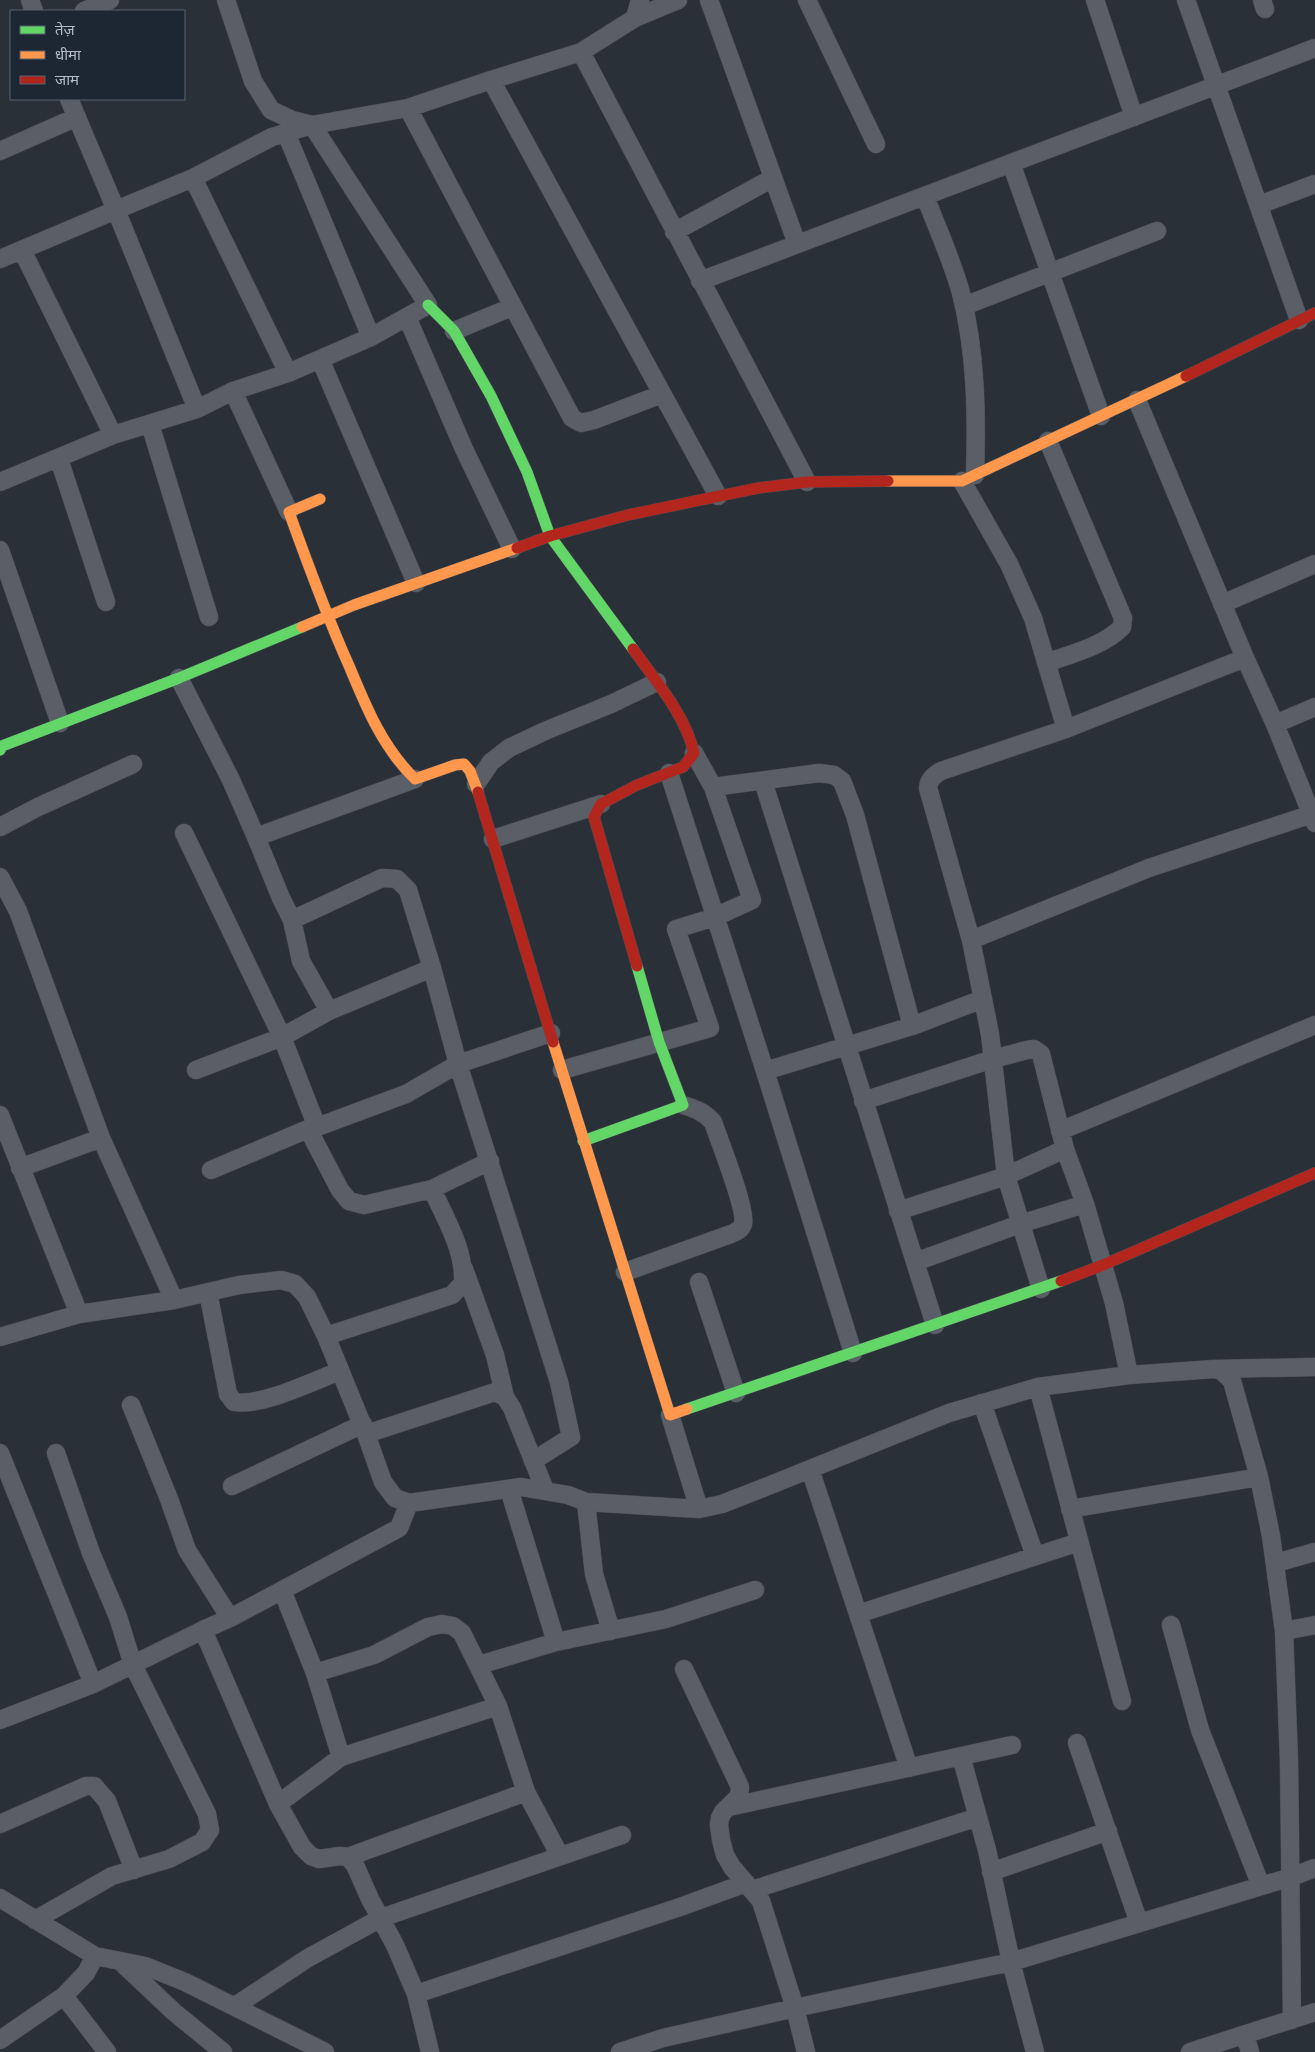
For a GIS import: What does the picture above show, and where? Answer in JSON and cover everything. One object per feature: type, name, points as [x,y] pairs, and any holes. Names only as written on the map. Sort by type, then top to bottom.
[{"type":"street","points":[[86,10],[110,0]]},
{"type":"street","points":[[226,0],[253,81],[272,110],[279,135],[371,337]]},
{"type":"street","points":[[634,18],[640,0]]},
{"type":"street","points":[[0,259],[193,178],[279,135],[312,125],[408,108],[582,52],[634,18],[678,0]]},
{"type":"street","points":[[709,0],[797,244]]},
{"type":"street","points":[[806,0],[876,144]]},
{"type":"street","points":[[1095,0],[1134,117]]},
{"type":"street","points":[[0,746],[179,678],[327,616],[550,536],[628,515],[718,496],[807,482],[969,478],[1307,317],[1259,205],[1186,0]]},
{"type":"street","points":[[700,281],[1315,48]]},
{"type":"street","points":[[582,52],[674,232],[807,482]]},
{"type":"street","points":[[491,80],[718,496]]},
{"type":"street","points":[[69,100],[197,409]]},
{"type":"street","points":[[408,108],[572,418],[581,423],[594,420],[662,394]]},
{"type":"street","points":[[272,110],[292,120],[312,125],[428,306],[454,331],[495,404],[527,472],[550,536],[656,682],[690,735],[694,753],[713,787],[752,900],[715,917],[676,929],[710,1028],[562,1070]]},
{"type":"street","points":[[0,150],[77,118]]},
{"type":"street","points":[[1011,163],[1101,416]]},
{"type":"street","points":[[193,178],[288,373]]},
{"type":"street","points":[[674,232],[773,178]]},
{"type":"street","points":[[1259,205],[1315,184]]},
{"type":"street","points":[[925,196],[960,292],[969,332],[977,413],[969,478],[1033,618],[1066,728]]},
{"type":"street","points":[[964,306],[1157,231]]},
{"type":"street","points":[[22,250],[113,435]]},
{"type":"street","points":[[0,482],[113,435],[197,409],[233,391],[288,373],[371,337],[428,306]]},
{"type":"street","points":[[454,331],[512,307]]},
{"type":"street","points":[[407,317],[464,449],[512,549]]},
{"type":"street","points":[[320,358],[416,583]]},
{"type":"street","points":[[233,391],[289,512],[327,616],[377,732],[392,753],[415,779]]},
{"type":"street","points":[[971,940],[1149,868],[1313,819],[1275,724],[1245,658],[1136,400]]},
{"type":"street","points":[[150,424],[209,617]]},
{"type":"street","points":[[1046,664],[1087,648],[1116,633],[1122,626],[1123,618],[1048,441]]},
{"type":"street","points":[[59,459],[106,602]]},
{"type":"street","points":[[289,512],[320,499]]},
{"type":"street","points":[[0,550],[60,723]]},
{"type":"street","points":[[1222,604],[1315,564]]},
{"type":"street","points":[[1040,1289],[1006,1176],[993,1059],[983,999],[971,940],[928,788],[929,782],[940,771],[1066,728],[1245,658]]},
{"type":"street","points":[[179,678],[231,780],[292,920],[301,961],[329,1011]]},
{"type":"street","points":[[476,784],[491,762],[509,748],[611,704],[656,682]]},
{"type":"street","points":[[1275,724],[1315,707]]},
{"type":"street","points":[[493,839],[600,804],[637,785],[684,767],[694,753]]},
{"type":"street","points":[[0,827],[38,807],[133,764]]},
{"type":"street","points":[[256,837],[455,765],[464,764],[470,772],[476,784],[493,839],[582,1141],[699,1509]]},
{"type":"street","points":[[669,773],[765,1071],[852,1353]]},
{"type":"street","points":[[713,787],[819,773],[834,775],[842,781],[855,815],[912,1026]]},
{"type":"street","points":[[763,781],[935,1325]]},
{"type":"street","points":[[600,804],[594,817],[597,833],[642,978],[659,1042],[683,1105]]},
{"type":"street","points":[[184,833],[282,1037],[312,1128],[340,1190],[349,1201],[364,1205],[432,1189],[490,1162]]},
{"type":"street","points":[[0,877],[18,911],[101,1138],[174,1300]]},
{"type":"street","points":[[292,920],[382,878],[397,879],[408,890],[432,968],[458,1064],[559,1382],[571,1436],[533,1461]]},
{"type":"street","points":[[196,1070],[282,1037],[329,1011],[432,968]]},
{"type":"street","points":[[765,1071],[912,1026],[983,999]]},
{"type":"street","points":[[1060,1131],[1315,1025]]},
{"type":"street","points":[[211,1170],[312,1128],[406,1094],[458,1064],[551,1033]]},
{"type":"street","points":[[863,1100],[1027,1050],[1034,1049],[1040,1054],[1065,1149],[1085,1204],[1114,1304],[1129,1375]]},
{"type":"street","points":[[582,1141],[683,1105],[706,1114],[713,1122],[740,1202],[743,1224],[740,1230],[624,1272]]},
{"type":"street","points":[[0,1115],[79,1314]]},
{"type":"street","points":[[20,1168],[101,1138]]},
{"type":"street","points":[[898,1211],[1006,1176],[1065,1149]]},
{"type":"street","points":[[670,1415],[1040,1289],[1103,1265],[1315,1173]]},
{"type":"street","points":[[432,1189],[459,1249],[464,1269],[495,1355],[505,1397],[512,1408],[545,1490]]},
{"type":"street","points":[[914,1262],[1020,1224],[1085,1204]]},
{"type":"street","points":[[326,1336],[452,1295],[463,1283],[464,1269]]},
{"type":"street","points":[[0,1337],[79,1314],[174,1300],[239,1285],[281,1280],[295,1284],[307,1297],[326,1336],[384,1482],[395,1498],[409,1503],[521,1487],[568,1495],[586,1502],[699,1509],[730,1500],[949,1413],[1038,1387],[1129,1375],[1214,1369],[1315,1367]]},
{"type":"street","points":[[699,1282],[736,1393]]},
{"type":"street","points":[[208,1292],[228,1394],[234,1402],[244,1404],[260,1400],[340,1371]]},
{"type":"street","points":[[1214,1369],[1222,1371],[1232,1381],[1259,1477],[1276,1563],[1284,1632],[1291,1877],[1292,2020]]},
{"type":"street","points":[[1038,1387],[1122,1701]]},
{"type":"street","points":[[232,1486],[364,1429],[495,1392],[505,1397]]},
{"type":"street","points":[[982,1403],[1035,1556]]},
{"type":"street","points":[[131,1405],[169,1499],[187,1550],[230,1618]]},
{"type":"street","points":[[0,1453],[93,1684]]},
{"type":"street","points":[[35,1920],[112,1876],[169,1859],[202,1842],[210,1830],[207,1814],[133,1665],[118,1617],[91,1553],[56,1453]]},
{"type":"street","points":[[810,1469],[909,1768]]},
{"type":"street","points":[[1070,1508],[1259,1477]]},
{"type":"street","points":[[509,1489],[556,1642]]},
{"type":"street","points":[[586,1502],[594,1574],[611,1631]]},
{"type":"street","points":[[0,1720],[93,1684],[230,1618],[399,1528],[409,1503]]},
{"type":"street","points":[[858,1614],[1079,1542]]},
{"type":"street","points":[[1276,1563],[1315,1552]]},
{"type":"street","points":[[282,1590],[315,1673],[341,1758]]},
{"type":"street","points":[[479,1665],[556,1642],[666,1618],[755,1590]]},
{"type":"street","points":[[315,1673],[374,1655],[428,1627],[442,1624],[453,1626],[462,1633],[479,1665],[498,1706],[526,1792],[560,1856]]},
{"type":"street","points":[[1171,1625],[1200,1730],[1260,1886]]},
{"type":"street","points":[[1284,1632],[1315,1625]]},
{"type":"street","points":[[203,1630],[278,1804],[302,1847],[311,1856],[319,1859],[340,1856],[348,1857],[526,1792]]},
{"type":"street","points":[[684,1669],[740,1787],[739,1796],[720,1818],[721,1840],[725,1854],[732,1867],[761,1901],[795,2008],[806,2052]]},
{"type":"street","points":[[278,1804],[341,1758],[498,1706]]},
{"type":"street","points":[[1077,1743],[1139,1923]]},
{"type":"street","points":[[729,1807],[1012,1745]]},
{"type":"street","points":[[961,1756],[978,1818],[1011,1962],[1036,2052]]},
{"type":"street","points":[[0,1824],[86,1786],[94,1786],[107,1801],[134,1870]]},
{"type":"street","points":[[416,1994],[680,1907],[978,1818]]},
{"type":"street","points":[[991,1872],[1108,1831]]},
{"type":"street","points":[[235,2006],[308,1958],[381,1918],[622,1835]]},
{"type":"street","points":[[348,1857],[355,1865],[370,1899],[395,1945],[416,1994],[430,2052]]},
{"type":"street","points":[[620,2052],[665,2045],[795,2008],[1011,1962],[1291,1877],[1315,1868]]},
{"type":"street","points":[[0,1898],[95,1956],[153,1970],[185,1982],[326,2052]]},
{"type":"street","points":[[0,2040],[64,1996],[86,1973],[95,1956]]},
{"type":"street","points":[[119,1961],[174,2012],[223,2052]]},
{"type":"street","points":[[64,1996],[107,2052]]},
{"type":"street","points":[[1190,2052],[1315,2012]]},
{"type":"street","points":[[1245,2035],[1250,2052]]},
{"type":"traffic: fast","points":[[428,305],[454,331],[491,396],[527,472],[550,536],[633,649]]},
{"type":"traffic: fast","points":[[0,750],[2,746],[179,678],[302,627]]},
{"type":"traffic: fast","points":[[583,1141],[683,1105],[659,1042],[637,966]]},
{"type":"traffic: fast","points":[[687,1409],[1061,1281]]},
{"type":"traffic: slow","points":[[888,481],[962,481],[1186,376]]},
{"type":"traffic: slow","points":[[320,499],[289,512],[333,630],[377,727],[394,754],[415,779],[455,765],[464,764],[470,771],[478,792]]},
{"type":"traffic: slow","points":[[302,627],[354,605],[517,548]]},
{"type":"traffic: slow","points":[[553,1042],[670,1415],[687,1409]]},
{"type":"traffic: jam","points":[[1186,376],[1315,313]]},
{"type":"traffic: jam","points":[[517,548],[550,536],[628,515],[758,488],[807,482],[888,481]]},
{"type":"traffic: jam","points":[[633,649],[677,712],[690,739],[694,753],[683,767],[637,785],[601,804],[594,817],[637,966]]},
{"type":"traffic: jam","points":[[478,792],[553,1042]]},
{"type":"traffic: jam","points":[[1061,1281],[1103,1265],[1315,1173]]}]
